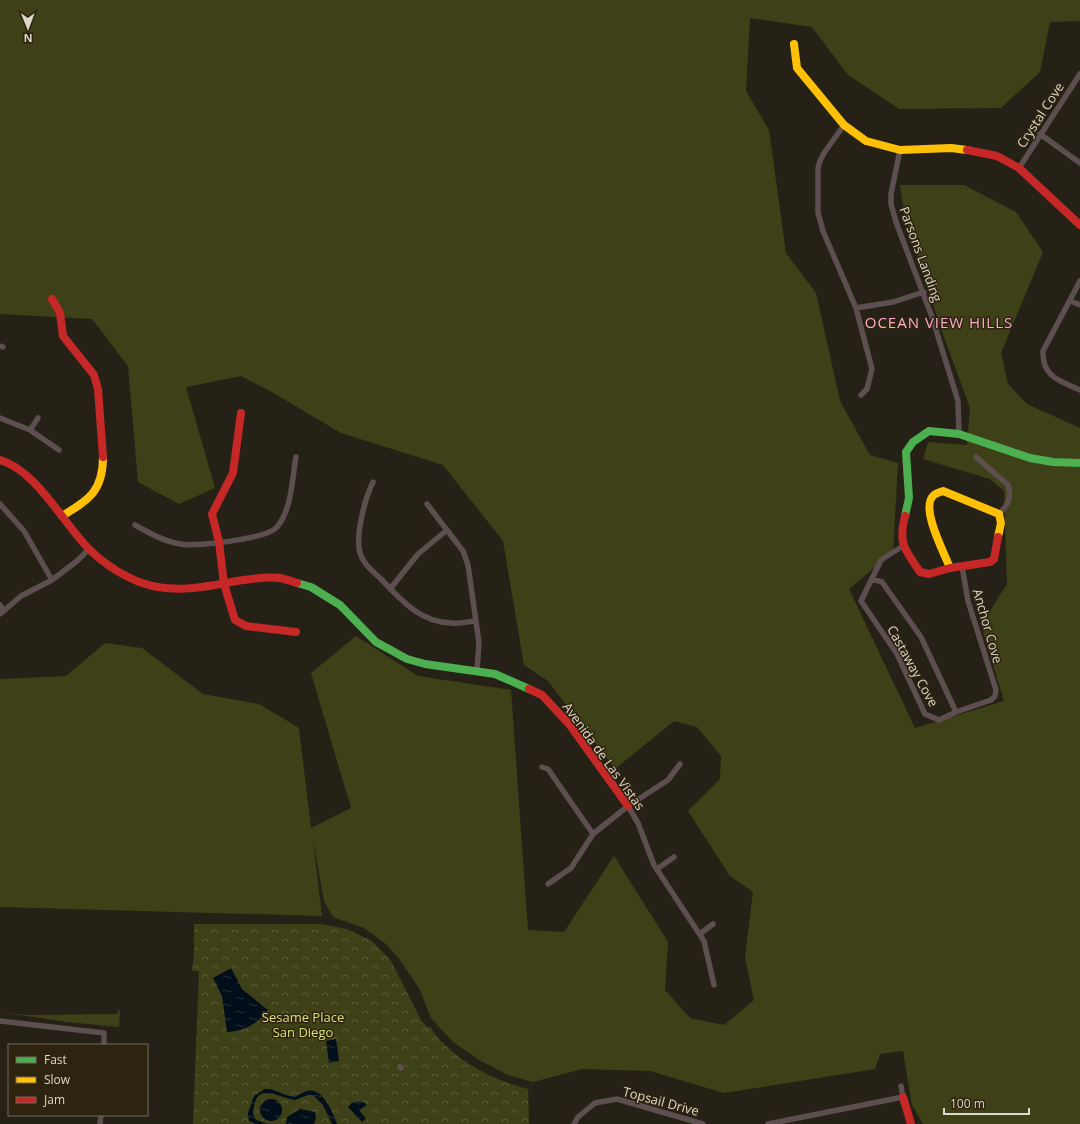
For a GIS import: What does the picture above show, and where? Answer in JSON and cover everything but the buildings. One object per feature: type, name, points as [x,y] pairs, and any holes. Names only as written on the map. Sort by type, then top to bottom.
[{"type":"street","points":[[794,44],[797,68],[844,126],[866,140],[900,150],[943,148],[968,150],[997,156],[1018,168],[1080,225]]},
{"type":"street","name":"Crystal Cove","points":[[1018,168],[1080,74]]},
{"type":"street","points":[[844,126],[824,153],[820,161],[818,168],[818,213],[823,231],[856,308],[872,369],[867,389],[861,395]]},
{"type":"street","points":[[1040,134],[1080,163]]},
{"type":"street","name":"Parsons Landing","points":[[900,150],[891,194],[892,204],[898,227],[924,292],[958,401],[958,434]]},
{"type":"street","points":[[1080,281],[1071,301],[1043,351],[1046,370],[1050,374],[1080,390]]},
{"type":"street","points":[[856,308],[892,302],[924,292]]},
{"type":"street","points":[[52,299],[60,313],[63,336],[94,375],[98,389],[103,453],[103,469],[97,487],[88,500],[62,516]]},
{"type":"street","points":[[1071,301],[1080,305]]},
{"type":"street","points":[[241,413],[236,428],[232,472],[225,492],[212,514],[219,542],[224,584],[235,620],[246,626],[296,632]]},
{"type":"street","points":[[0,418],[30,430],[59,450]]},
{"type":"street","points":[[30,430],[38,418]]},
{"type":"street","points":[[999,514],[1001,523],[994,559],[985,564],[950,568],[929,574],[920,572],[903,546],[901,533],[909,498],[906,452],[913,442],[929,431],[958,434],[1030,458],[1053,462],[1080,463]]},
{"type":"street","points":[[135,525],[160,538],[181,545],[194,545],[263,536],[277,527],[288,505],[296,457]]},
{"type":"street","points":[[976,457],[1008,485],[1010,492],[1009,502],[999,514]]},
{"type":"street","name":"Avenida de Las Vistas","points":[[0,460],[8,462],[32,480],[89,548],[120,574],[147,585],[165,589],[183,590],[254,578],[280,578],[311,587],[340,605],[376,642],[402,656],[425,664],[477,670],[495,674],[512,680],[542,695],[569,724],[628,806],[638,823],[657,869],[700,934],[707,948],[714,986]]},
{"type":"street","points":[[373,482],[368,492],[358,543],[363,560],[390,589],[413,610],[431,620],[452,624],[475,621]]},
{"type":"street","points":[[950,568],[929,516],[930,499],[934,494],[943,492],[999,514]]},
{"type":"street","points":[[0,504],[24,531],[52,580]]},
{"type":"street","points":[[427,504],[463,551],[468,564],[479,643],[477,670]]},
{"type":"street","points":[[390,589],[418,554],[447,530]]},
{"type":"street","name":"Castaway Cove","points":[[903,546],[881,560],[861,601],[897,654],[925,714],[939,720],[956,712],[991,700],[995,696],[996,690]]},
{"type":"street","points":[[0,605],[2,613],[21,596],[52,580],[77,562],[89,548]]},
{"type":"street","name":"Anchor Cove","points":[[962,566],[968,601],[996,690]]},
{"type":"street","points":[[872,579],[882,582],[921,637],[956,712]]},
{"type":"street","points":[[548,884],[571,868],[593,834],[628,806],[668,780],[680,764]]},
{"type":"street","points":[[542,767],[548,769],[593,834]]},
{"type":"street","points":[[657,869],[674,857]]},
{"type":"street","points":[[700,934],[713,924]]},
{"type":"street","points":[[0,1021],[104,1033],[104,1044]]},
{"type":"street","points":[[901,1086],[911,1124]]},
{"type":"street","points":[[768,1124],[903,1097]]},
{"type":"street","name":"Topsail Drive","points":[[574,1124],[578,1117],[595,1103],[617,1099],[703,1124]]},
{"type":"green space","points":[[0,0],[1080,0],[1080,21],[1050,22],[1040,72],[1001,108],[899,109],[848,75],[812,27],[750,18],[746,91],[769,130],[786,253],[816,293],[840,401],[870,455],[898,463],[893,552],[849,589],[915,728],[1004,701],[981,625],[1007,584],[1004,491],[990,479],[923,459],[928,442],[967,445],[970,408],[940,326],[904,213],[900,185],[964,185],[1016,212],[1043,252],[1001,353],[1008,384],[1027,404],[1080,428],[1080,1124],[923,1124],[912,1105],[903,1051],[880,1054],[875,1069],[724,1093],[650,1071],[582,1069],[533,1082],[508,1075],[479,1060],[453,1042],[431,1018],[420,990],[400,960],[386,944],[364,928],[333,917],[324,901],[313,839],[322,916],[0,907],[0,679],[66,676],[105,643],[142,648],[203,694],[259,704],[299,728],[311,828],[351,808],[311,673],[356,636],[418,676],[511,690],[528,930],[564,932],[614,856],[668,942],[665,990],[690,1018],[724,1025],[754,1000],[745,958],[753,892],[730,876],[688,811],[720,779],[721,756],[697,727],[674,721],[615,769],[548,681],[524,665],[503,541],[443,465],[341,433],[270,391],[241,376],[186,387],[215,488],[179,504],[138,482],[128,366],[92,319],[0,314]]},
{"type":"green space","name":"Sesame Place San Diego","points":[[194,924],[321,924],[347,929],[372,941],[391,961],[421,1020],[427,1027],[430,1027],[449,1049],[473,1067],[500,1080],[528,1089],[529,1124],[193,1124],[199,971],[192,971],[194,955]]},
{"type":"green space","points":[[119,1009],[119,1027],[67,1022],[0,1012],[27,1015],[117,1014]]},
{"type":"water","points":[[231,968],[242,989],[268,1010],[260,1019],[250,1026],[227,1032],[222,996],[213,978]]},
{"type":"water","points":[[336,1039],[339,1061],[329,1063],[326,1041]]},
{"type":"water","points":[[265,1089],[292,1096],[296,1096],[307,1091],[318,1093],[326,1102],[337,1124],[332,1124],[323,1105],[313,1095],[308,1095],[295,1100],[267,1093],[258,1097],[253,1114],[256,1120],[269,1124],[256,1124],[249,1121],[248,1113],[254,1096]]},
{"type":"water","points":[[271,1099],[279,1102],[282,1110],[279,1118],[271,1121],[263,1118],[260,1110],[263,1102]]},
{"type":"water","points":[[353,1102],[363,1102],[367,1105],[359,1110],[366,1119],[362,1122],[348,1107]]},
{"type":"water","points":[[300,1109],[315,1112],[316,1118],[314,1124],[286,1124],[287,1117]]},
{"type":"traffic: fast","points":[[905,516],[909,498],[906,452],[913,442],[929,431],[959,434],[1030,458],[1053,462],[1080,463]]},
{"type":"traffic: fast","points":[[297,583],[311,587],[340,605],[376,642],[407,659],[425,664],[495,674],[529,689]]},
{"type":"traffic: slow","points":[[794,44],[797,68],[844,125],[866,141],[900,150],[951,148],[967,150]]},
{"type":"traffic: slow","points":[[62,516],[80,505],[93,493],[100,478],[103,457]]},
{"type":"traffic: slow","points":[[950,568],[934,531],[931,520],[929,510],[930,501],[935,494],[943,491],[999,514],[1001,523],[998,537]]},
{"type":"traffic: jam","points":[[967,150],[997,156],[1019,168],[1080,225]]},
{"type":"traffic: jam","points":[[52,299],[60,313],[63,336],[94,375],[98,389],[103,457]]},
{"type":"traffic: jam","points":[[241,413],[233,473],[212,514],[219,542],[224,584],[235,620],[246,626],[296,632]]},
{"type":"traffic: jam","points":[[0,460],[13,465],[25,474],[48,498],[79,538],[98,557],[128,577],[142,583],[155,587],[182,589],[275,577],[297,583]]},
{"type":"traffic: jam","points":[[905,516],[902,534],[904,546],[920,572],[929,574],[950,568],[990,562],[994,559],[998,537]]},
{"type":"traffic: jam","points":[[529,689],[542,695],[569,724],[628,806]]},
{"type":"traffic: jam","points":[[903,1097],[911,1124]]},
{"type":"district","name":"OCEAN VIEW HILLS","points":[[939,322]]}]
